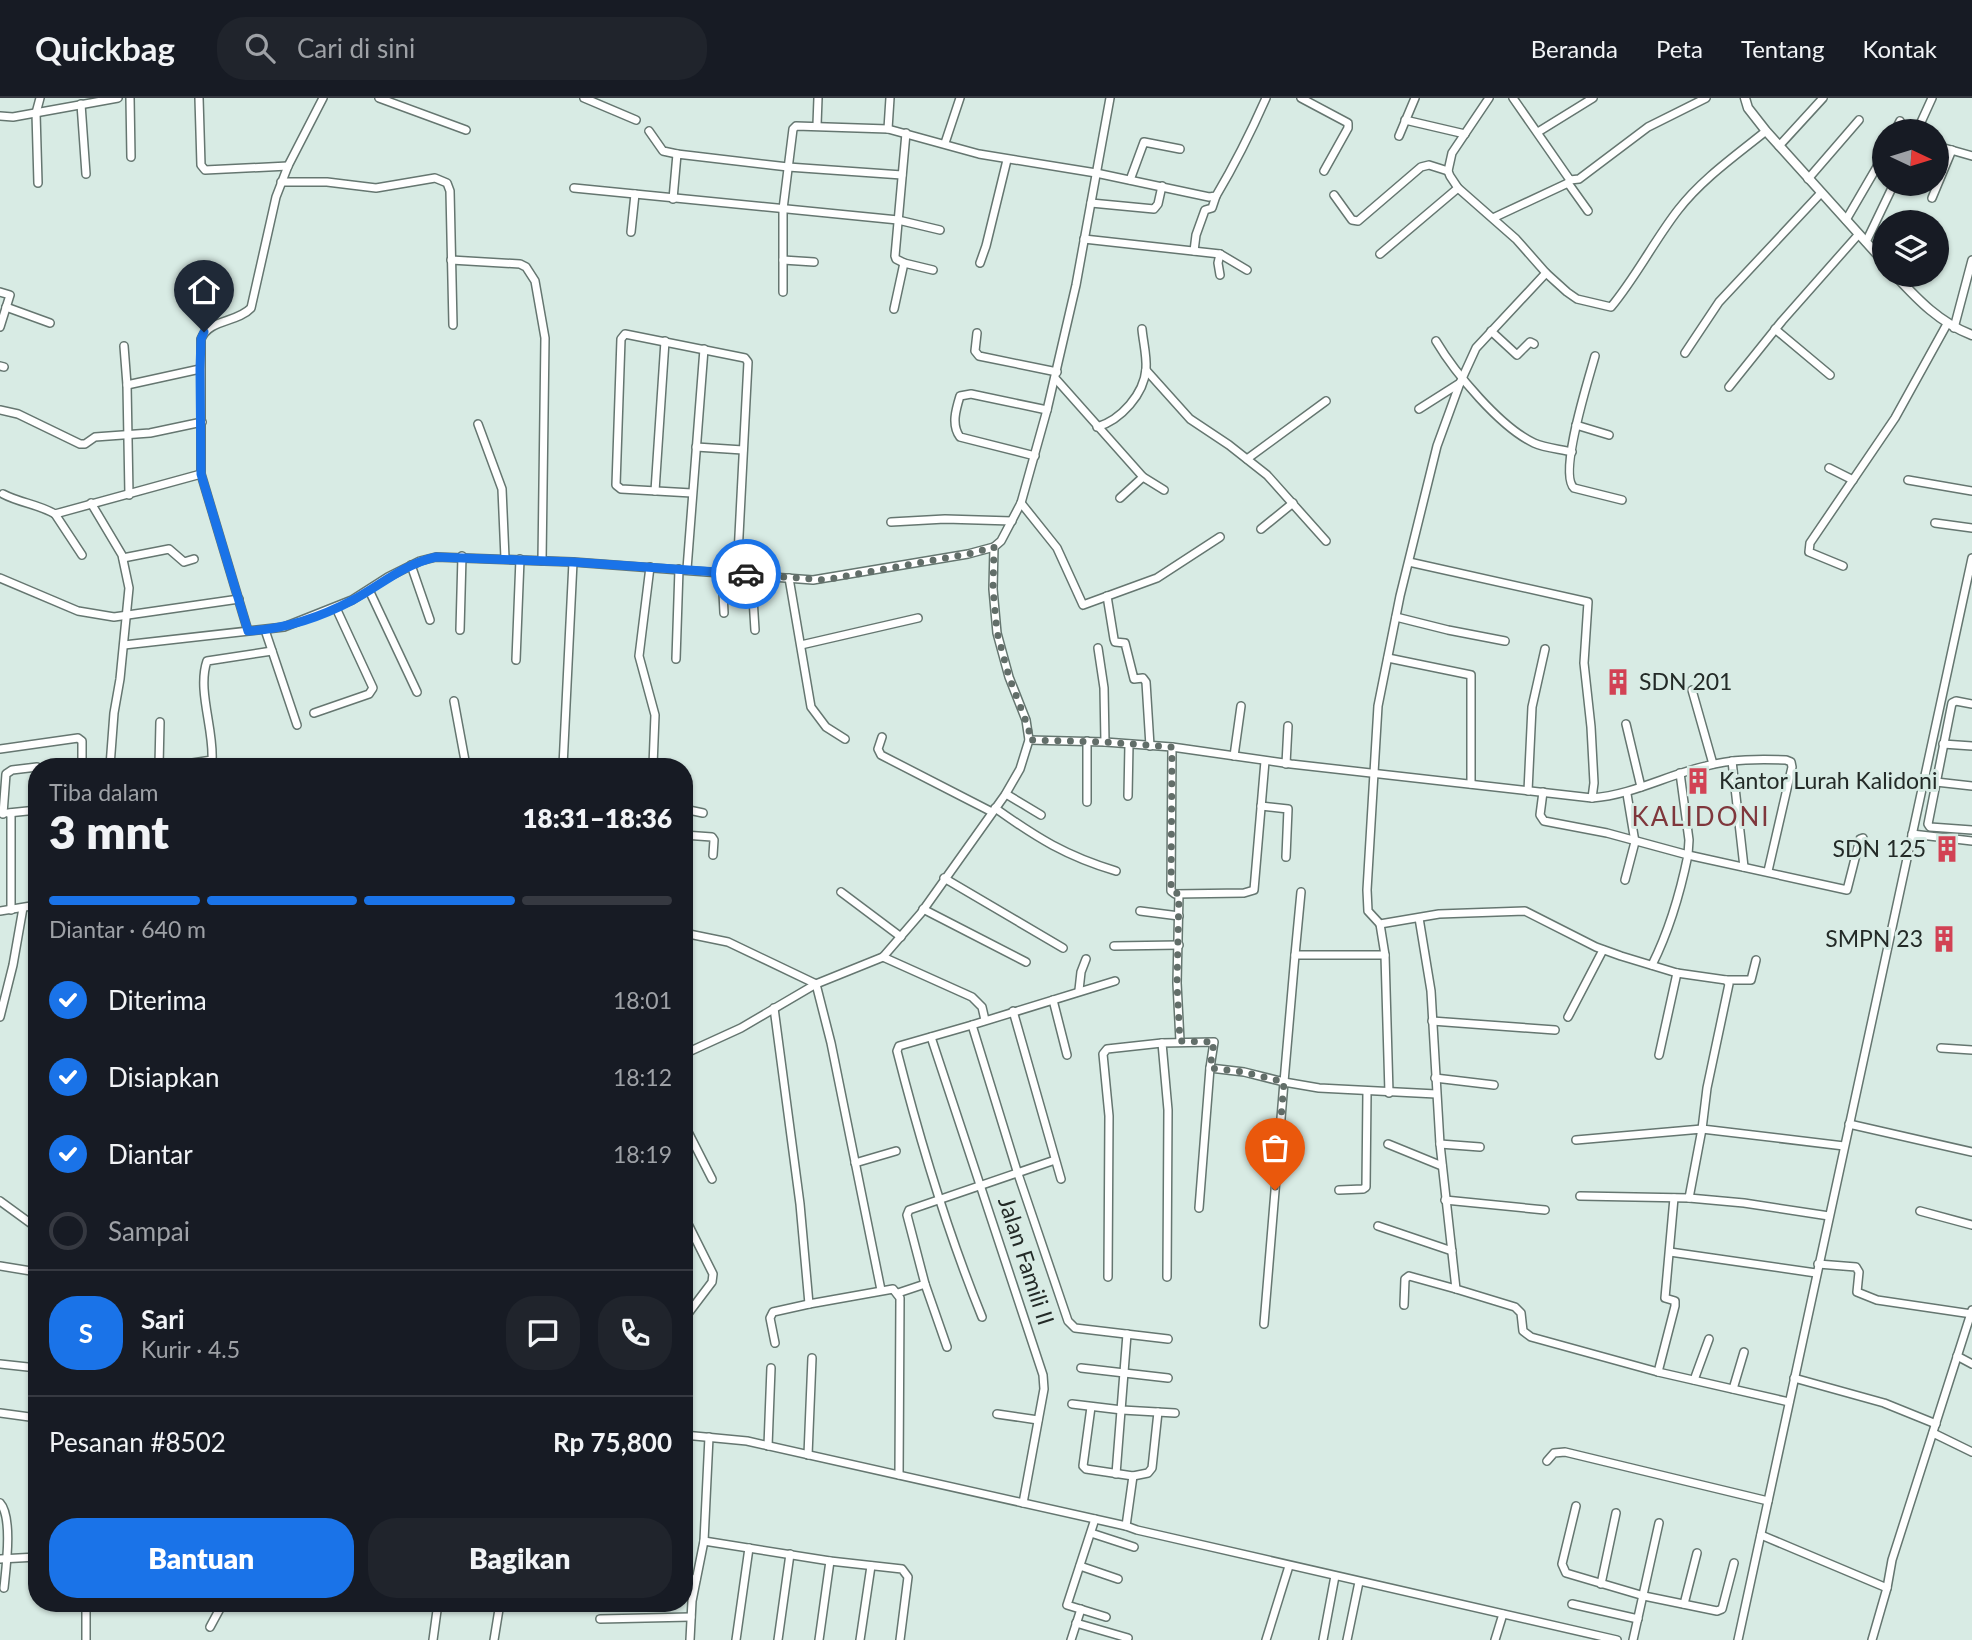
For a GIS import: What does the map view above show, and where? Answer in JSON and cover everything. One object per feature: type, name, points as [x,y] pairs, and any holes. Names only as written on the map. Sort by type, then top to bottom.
[{"type":"street","points":[[38,183],[36,113],[40,98]]},
{"type":"street","points":[[0,116],[13,117],[118,98]]},
{"type":"street","points":[[130,98],[131,158]]},
{"type":"street","points":[[199,98],[201,165],[205,170],[288,166]]},
{"type":"street","points":[[248,631],[201,474],[201,339],[205,330],[245,314],[253,303],[268,225],[281,182],[323,98]]},
{"type":"street","points":[[379,98],[466,130]]},
{"type":"street","points":[[584,98],[636,120]]},
{"type":"street","points":[[817,125],[818,98]]},
{"type":"street","points":[[888,129],[890,98]]},
{"type":"street","points":[[945,143],[960,98]]},
{"type":"street","points":[[124,645],[284,627],[335,608],[411,565],[436,557],[573,562],[824,580],[994,547],[1001,541],[1021,503],[1047,410],[1076,285],[1110,98]]},
{"type":"street","points":[[1194,251],[1196,235],[1205,210],[1212,208],[1266,98]]},
{"type":"street","points":[[1301,98],[1345,119],[1348,123],[1348,128],[1324,171]]},
{"type":"street","points":[[1399,136],[1415,98]]},
{"type":"street","points":[[1448,171],[1452,153],[1489,98]]},
{"type":"street","points":[[1513,98],[1588,211]]},
{"type":"street","points":[[1538,132],[1593,98]]},
{"type":"street","points":[[1493,218],[1579,178],[1648,127],[1706,98]]},
{"type":"street","points":[[1745,98],[1748,108],[1766,131],[1872,249]]},
{"type":"street","points":[[1779,146],[1823,98]]},
{"type":"street","points":[[1922,119],[1932,98]]},
{"type":"street","points":[[81,104],[86,174]]},
{"type":"street","points":[[1405,120],[1465,134]]},
{"type":"street","points":[[1808,179],[1859,120]]},
{"type":"street","points":[[783,292],[783,209],[794,127],[817,125],[888,129],[1007,160],[1096,173],[1209,197],[1216,196]]},
{"type":"street","points":[[649,131],[663,151],[677,154],[788,167],[902,175]]},
{"type":"street","points":[[1334,195],[1352,220],[1359,221],[1421,167],[1429,165],[1448,171],[1458,188],[1516,239],[1546,273],[1577,299],[1611,307],[1692,194],[1706,179],[1766,131]]},
{"type":"street","points":[[906,133],[895,256],[904,263],[933,270]]},
{"type":"street","points":[[1130,180],[1144,142],[1180,149]]},
{"type":"street","points":[[1932,198],[1952,150],[1972,156]]},
{"type":"street","points":[[673,199],[677,154]]},
{"type":"street","points":[[980,263],[1007,160]]},
{"type":"street","points":[[1846,220],[1872,175]]},
{"type":"street","points":[[281,182],[327,182],[376,188],[435,178],[444,181],[450,191],[453,325]]},
{"type":"street","points":[[1091,202],[1154,209],[1158,204],[1162,186]]},
{"type":"street","points":[[574,188],[898,220],[940,230]]},
{"type":"street","points":[[1380,254],[1458,188]]},
{"type":"street","points":[[631,232],[635,194]]},
{"type":"street","points":[[1685,353],[1718,302],[1821,194]]},
{"type":"street","points":[[1866,242],[1888,196]]},
{"type":"street","points":[[1728,387],[1858,235]]},
{"type":"street","points":[[1084,239],[1220,254],[1247,270]]},
{"type":"street","points":[[1220,254],[1220,275]]},
{"type":"street","points":[[451,260],[520,264],[526,267],[535,281],[545,338],[542,561]]},
{"type":"street","points":[[783,260],[814,262]]},
{"type":"street","points":[[1843,566],[1810,552],[1808,548],[1895,418],[1951,326],[1972,260]]},
{"type":"street","points":[[894,309],[904,263]]},
{"type":"street","points":[[1389,1093],[1385,955],[1380,924],[1368,911],[1367,902],[1378,706],[1396,617],[1437,446],[1461,381],[1476,348],[1546,273]]},
{"type":"street","points":[[1906,287],[1951,326],[1972,335]]},
{"type":"street","points":[[0,292],[10,295],[0,327]]},
{"type":"street","points":[[6,307],[50,323]]},
{"type":"street","points":[[1097,427],[1110,423],[1134,400],[1146,370],[1142,328]]},
{"type":"street","points":[[1775,329],[1830,375]]},
{"type":"street","points":[[1491,331],[1517,355],[1530,342],[1534,344]]},
{"type":"street","points":[[977,333],[975,351],[979,356],[1056,375],[1097,427],[1143,477],[1164,489]]},
{"type":"street","points":[[692,493],[621,489],[616,485],[621,339],[628,334],[745,358],[748,362],[737,574]]},
{"type":"street","points":[[655,491],[665,341]]},
{"type":"street","points":[[1436,341],[1461,381],[1515,432],[1536,444],[1572,452]]},
{"type":"street","points":[[124,346],[129,495]]},
{"type":"street","points":[[676,659],[704,349]]},
{"type":"street","points":[[1595,356],[1576,425],[1571,485],[1622,499]]},
{"type":"street","points":[[127,385],[200,369]]},
{"type":"street","points":[[1146,370],[1190,419],[1267,475],[1326,541]]},
{"type":"street","points":[[1419,409],[1461,381]]},
{"type":"street","points":[[1035,456],[960,437],[955,429],[960,396],[971,394],[1047,410]]},
{"type":"street","points":[[1247,458],[1326,401]]},
{"type":"street","points":[[0,410],[18,414],[80,444],[85,444],[95,437],[127,436],[202,422]]},
{"type":"street","points":[[478,424],[502,489],[505,558]]},
{"type":"street","points":[[1576,425],[1609,435]]},
{"type":"street","points":[[696,447],[743,450]]},
{"type":"street","points":[[1829,468],[1853,480]]},
{"type":"street","points":[[55,514],[201,474]]},
{"type":"street","points":[[1120,498],[1143,477]]},
{"type":"street","points":[[1908,480],[1972,491]]},
{"type":"street","points":[[1,495],[43,507],[55,514],[82,555]]},
{"type":"street","points":[[1021,503],[1057,548],[1081,603],[1085,604],[1157,578],[1220,537]]},
{"type":"street","points":[[1261,528],[1293,503]]},
{"type":"street","points":[[92,506],[123,558],[129,588],[111,758]]},
{"type":"street","points":[[891,522],[945,519],[1012,521]]},
{"type":"street","points":[[1935,523],[1972,528]]},
{"type":"street","points":[[693,1050],[741,1028],[816,984],[883,957],[923,909],[1006,794],[1020,769],[1029,740],[1029,729],[1009,677],[997,632],[993,589],[994,547]]},
{"type":"street","points":[[123,558],[169,549],[184,562],[194,559]]},
{"type":"street","points":[[460,630],[462,556]]},
{"type":"street","points":[[1738,1640],[1784,1401],[1794,1378],[1818,1264],[1824,1215],[1849,1124],[1972,558]]},
{"type":"street","points":[[516,660],[520,559]]},
{"type":"street","points":[[563,758],[573,562]]},
{"type":"street","points":[[1409,562],[1588,601],[1584,663],[1591,727],[1592,798]]},
{"type":"street","points":[[411,565],[430,620]]},
{"type":"street","points":[[650,567],[639,656],[655,715],[653,758]]},
{"type":"street","points":[[722,572],[724,613]]},
{"type":"street","points":[[0,578],[78,611],[114,617],[239,599]]},
{"type":"street","points":[[789,578],[811,708],[826,727],[845,739]]},
{"type":"street","points":[[369,590],[417,692]]},
{"type":"street","points":[[723,593],[753,598],[755,630]]},
{"type":"street","points":[[1107,596],[1115,642],[1125,643],[1134,679],[1143,678],[1146,682],[1150,746]]},
{"type":"street","points":[[314,713],[369,694],[373,688],[335,608]]},
{"type":"street","points":[[1396,617],[1505,641]]},
{"type":"street","points":[[801,645],[918,618]]},
{"type":"street","points":[[265,630],[297,725]]},
{"type":"street","points":[[1098,648],[1104,688],[1105,742]]},
{"type":"street","points":[[1528,790],[1532,707],[1545,649]]},
{"type":"street","points":[[212,758],[213,747],[205,702],[207,661],[272,651]]},
{"type":"street","points":[[1388,658],[1471,675],[1471,784]]},
{"type":"street","points":[[1692,690],[1713,764]]},
{"type":"street","points":[[454,701],[465,758]]},
{"type":"street","points":[[1972,704],[1956,701],[1952,703],[1928,825],[1972,830]]},
{"type":"street","points":[[1234,756],[1241,706]]},
{"type":"street","points":[[159,758],[160,722]]},
{"type":"street","points":[[1626,724],[1641,787]]},
{"type":"street","points":[[1286,764],[1288,726]]},
{"type":"street","points":[[882,737],[878,749],[881,755],[994,810],[1062,852],[1116,872]]},
{"type":"street","points":[[0,749],[78,738],[82,741],[82,758]]},
{"type":"street","points":[[1029,740],[1172,747],[1286,764],[1592,798],[1627,794],[1680,773],[1713,764],[1751,759],[1791,762],[1768,871]]},
{"type":"street","points":[[1087,741],[1087,802]]},
{"type":"street","points":[[1128,796],[1129,744]]},
{"type":"street","points":[[1943,744],[1972,746]]},
{"type":"street","points":[[1172,747],[1171,891],[1179,894],[1244,893],[1254,890],[1265,761]]},
{"type":"street","points":[[1732,761],[1744,867]]},
{"type":"street","points":[[28,768],[12,770],[6,774],[1,814],[28,811]]},
{"type":"street","points":[[1652,965],[1671,923],[1688,855],[1689,840],[1680,773]]},
{"type":"street","points":[[1936,782],[1972,786]]},
{"type":"street","points":[[1543,792],[1540,815],[1542,820],[1847,890],[1860,839],[1863,838]]},
{"type":"street","points":[[1006,794],[1041,815]]},
{"type":"street","points":[[1625,880],[1634,842],[1627,794]]},
{"type":"street","points":[[1262,806],[1288,809],[1286,857]]},
{"type":"street","points":[[693,811],[703,813]]},
{"type":"street","points":[[10,909],[12,813]]},
{"type":"street","points":[[1912,834],[1972,841]]},
{"type":"street","points":[[693,836],[712,837],[713,855]]},
{"type":"street","points":[[944,878],[1063,948]]},
{"type":"street","points":[[841,892],[901,937]]},
{"type":"street","points":[[1264,1324],[1301,892]]},
{"type":"street","points":[[1179,894],[1177,984],[1180,1041]]},
{"type":"street","points":[[0,911],[28,907]]},
{"type":"street","points":[[0,1017],[23,908]]},
{"type":"street","points":[[923,909],[1026,962]]},
{"type":"street","points":[[1140,911],[1179,916]]},
{"type":"street","points":[[1380,924],[1458,912],[1525,911],[1603,950],[1678,973],[1726,980],[1751,980],[1756,960]]},
{"type":"street","points":[[1419,918],[1433,1021],[1440,1144],[1456,1289]]},
{"type":"street","points":[[693,935],[728,942],[816,984]]},
{"type":"street","points":[[1114,946],[1179,945]]},
{"type":"street","points":[[1568,1017],[1603,950]]},
{"type":"street","points":[[1295,956],[1385,955]]},
{"type":"street","points":[[883,957],[972,997],[982,1007],[985,1020]]},
{"type":"street","points":[[1079,990],[1086,959]]},
{"type":"street","points":[[1660,1055],[1678,973]]},
{"type":"street","points":[[1689,1198],[1707,1088],[1729,984],[1726,980]]},
{"type":"street","points":[[982,1317],[940,1200],[897,1051],[899,1046],[1115,981]]},
{"type":"street","points":[[816,984],[881,1290]]},
{"type":"street","points":[[1054,1000],[1067,1055]]},
{"type":"street","points":[[774,1008],[800,1204],[809,1304]]},
{"type":"street","points":[[1013,1011],[1061,1179]]},
{"type":"street","points":[[1433,1021],[1555,1030]]},
{"type":"street","points":[[972,1025],[1017,1171],[1068,1321],[1075,1328],[1168,1339]]},
{"type":"street","name":"Jalan Famili II","points":[[931,1037],[1043,1375],[1044,1389],[1023,1503]]},
{"type":"street","points":[[1108,1278],[1109,1116],[1103,1054],[1107,1049],[1180,1041],[1214,1042],[1199,1208]]},
{"type":"street","points":[[1162,1043],[1168,1110],[1167,1277]]},
{"type":"street","points":[[1941,1048],[1972,1050]]},
{"type":"street","points":[[1210,1068],[1244,1072],[1319,1088],[1436,1094]]},
{"type":"street","points":[[1435,1078],[1494,1086]]},
{"type":"street","points":[[1339,1190],[1363,1189],[1366,1186],[1367,1092]]},
{"type":"street","points":[[1849,1124],[1972,1152]]},
{"type":"street","points":[[1576,1140],[1702,1129],[1842,1145]]},
{"type":"street","points":[[693,1142],[712,1180]]},
{"type":"street","points":[[1388,1144],[1442,1166]]},
{"type":"street","points":[[1440,1144],[1480,1147]]},
{"type":"street","points":[[855,1163],[896,1151]]},
{"type":"street","points":[[947,1347],[925,1284],[907,1212],[981,1183],[1055,1160]]},
{"type":"street","points":[[1580,1196],[1689,1198],[1824,1215]]},
{"type":"street","points":[[1658,1372],[1675,1306],[1675,1301],[1665,1298],[1674,1198]]},
{"type":"street","points":[[1445,1200],[1545,1210]]},
{"type":"street","points":[[0,1201],[28,1221]]},
{"type":"street","points":[[1920,1211],[1972,1225]]},
{"type":"street","points":[[1378,1226],[1452,1251]]},
{"type":"street","points":[[693,1234],[713,1274],[712,1282],[693,1308]]},
{"type":"street","points":[[1670,1252],[1814,1273]]},
{"type":"street","points":[[1818,1264],[1856,1267],[1857,1292],[1868,1297],[1969,1313],[1933,1422],[1933,1433],[1882,1586],[1872,1640]]},
{"type":"street","points":[[0,1266],[28,1271]]},
{"type":"street","points":[[1404,1305],[1405,1279],[1409,1276],[1515,1307],[1521,1313],[1523,1331],[1531,1337],[1658,1372],[1784,1401]]},
{"type":"street","points":[[898,1293],[925,1284]]},
{"type":"street","points":[[775,1343],[770,1318],[773,1312],[881,1290],[893,1289],[898,1293],[899,1475]]},
{"type":"street","points":[[1116,1474],[1126,1334]]},
{"type":"street","points":[[1694,1380],[1709,1339]]},
{"type":"street","points":[[1733,1388],[1744,1352]]},
{"type":"street","points":[[1957,1356],[1972,1364]]},
{"type":"street","points":[[807,1455],[812,1358]]},
{"type":"street","points":[[0,1364],[28,1367]]},
{"type":"street","points":[[768,1446],[771,1368]]},
{"type":"street","points":[[1081,1368],[1168,1378]]},
{"type":"street","points":[[1794,1378],[1864,1396],[1933,1422]]},
{"type":"street","points":[[1072,1404],[1175,1413]]},
{"type":"street","points":[[1091,1407],[1083,1466],[1086,1469],[1133,1476],[1148,1474],[1152,1468],[1158,1412]]},
{"type":"street","points":[[0,1413],[28,1417]]},
{"type":"street","points":[[997,1414],[1038,1420]]},
{"type":"street","points":[[1933,1433],[1972,1452]]},
{"type":"street","points":[[693,1436],[768,1446],[1617,1640]]},
{"type":"street","points":[[693,1602],[704,1541],[709,1437]]},
{"type":"street","points":[[1547,1461],[1554,1453],[1565,1452],[1766,1500]]},
{"type":"street","points":[[1126,1526],[1133,1476]]},
{"type":"street","points":[[0,1503],[6,1512],[4,1588]]},
{"type":"street","points":[[1576,1506],[1563,1570],[1566,1573],[1644,1596],[1717,1611],[1722,1609],[1734,1563]]},
{"type":"street","points":[[1601,1584],[1616,1513]]},
{"type":"street","points":[[1095,1519],[1067,1605],[1106,1617]]},
{"type":"street","points":[[1633,1640],[1660,1523]]},
{"type":"street","points":[[1091,1533],[1134,1547]]},
{"type":"street","points":[[1760,1535],[1882,1586]]},
{"type":"street","points":[[704,1541],[830,1561],[902,1569],[908,1577],[900,1640]]},
{"type":"street","points":[[736,1640],[749,1548]]},
{"type":"street","points":[[1684,1604],[1697,1553]]},
{"type":"street","points":[[778,1640],[790,1554]]},
{"type":"street","points":[[3,1559],[28,1558]]},
{"type":"street","points":[[819,1640],[830,1561]]},
{"type":"street","points":[[860,1640],[871,1566]]},
{"type":"street","points":[[1080,1566],[1118,1579]]},
{"type":"street","points":[[1266,1640],[1289,1566]]},
{"type":"street","points":[[1323,1640],[1335,1576]]},
{"type":"street","points":[[1347,1640],[1359,1582]]},
{"type":"street","points":[[1572,1604],[1638,1619]]},
{"type":"street","points":[[1071,1640],[1081,1609]]},
{"type":"street","points":[[86,1612],[86,1640]]},
{"type":"street","points":[[210,1627],[218,1612]]},
{"type":"street","points":[[433,1640],[437,1612]]},
{"type":"street","points":[[494,1640],[499,1612]]},
{"type":"street","points":[[690,1640],[692,1612]]},
{"type":"street","points":[[1495,1640],[1503,1614]]},
{"type":"street","points":[[600,1619],[691,1618]]},
{"type":"street","points":[[1076,1623],[1128,1638]]},
{"type":"way so far","points":[[746,574],[824,580],[994,547],[993,589],[997,632],[1009,677],[1029,729],[1029,740],[1172,747],[1171,891],[1173,894],[1179,894],[1177,984],[1180,1041],[1214,1042],[1210,1068],[1244,1072],[1284,1082],[1275,1190]]},
{"type":"place","name":"SDN 201","points":[[1618,682]]},
{"type":"place","name":"Kantor Lurah Kalidoni","points":[[1698,781]]},
{"type":"place","name":"SDN 125","points":[[1947,849]]},
{"type":"place","name":"SMPN 23","points":[[1944,939]]},
{"type":"district","name":"KALIDONI","points":[[1701,817]]},
{"type":"route","points":[[204,332],[201,339],[200,369],[201,474],[248,631],[284,627],[335,608],[388,577],[420,561],[436,557],[573,562],[746,574]]}]
